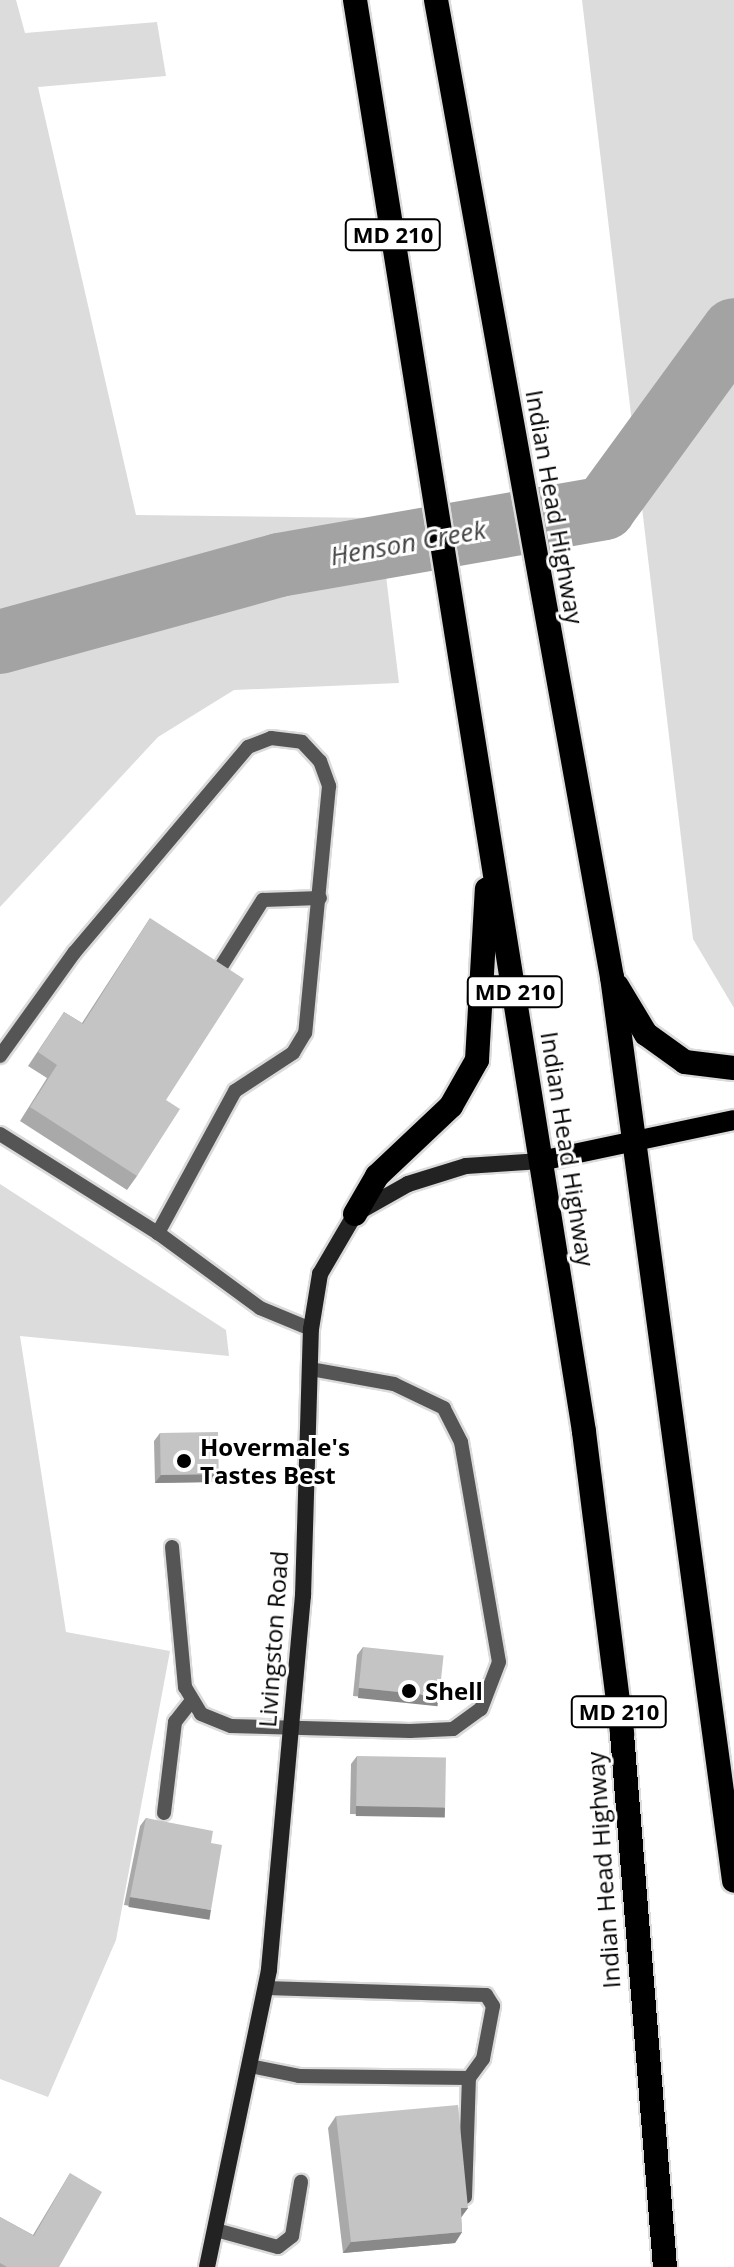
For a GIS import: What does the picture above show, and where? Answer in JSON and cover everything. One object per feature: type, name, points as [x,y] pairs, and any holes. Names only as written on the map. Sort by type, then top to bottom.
[{"type":"highway","name":"Indian Head Highway","points":[[355,0],[541,1161],[622,1734],[665,2267]]},
{"type":"highway","name":"Indian Head Highway","points":[[436,0],[612,977],[734,1881]]},
{"type":"highway","points":[[355,1214],[377,1176],[451,1106],[477,1060],[485,1021],[488,823]]},
{"type":"highway","points":[[612,977],[646,1034],[685,1062],[734,1068]]},
{"type":"main road","points":[[355,1214],[408,1184],[466,1166],[541,1161],[734,1120]]},
{"type":"main road","name":"Livingston Road","points":[[207,2267],[265,1988],[292,1724],[311,1329],[320,1274],[355,1214]]},
{"type":"lane","points":[[0,1056],[74,953],[248,747],[271,738],[302,742],[320,761],[329,786],[305,1033],[293,1053],[235,1091],[158,1233]]},
{"type":"lane","points":[[222,965],[263,900],[320,898]]},
{"type":"lane","points":[[0,1134],[158,1233],[260,1308],[311,1329]]},
{"type":"lane","points":[[172,1547],[185,1687],[201,1714],[231,1726],[292,1724],[453,1729],[481,1709],[499,1662],[461,1442],[444,1408],[394,1384],[311,1369]]},
{"type":"lane","points":[[164,1813],[175,1722],[192,1700]]},
{"type":"lane","points":[[265,1988],[486,1995],[493,2006],[483,2059],[469,2078],[465,2197]]},
{"type":"lane","points":[[250,2066],[299,2076],[469,2078]]},
{"type":"lane","points":[[216,2230],[278,2247],[292,2236],[301,2182]]},
{"type":"shaded area","points":[[0,0],[16,0],[25,33],[157,22],[166,76],[38,87],[136,515],[379,518],[399,683],[234,690],[158,737],[0,907]]},
{"type":"shaded area","points":[[582,0],[734,0],[734,1008],[693,939]]},
{"type":"shaded area","points":[[0,1184],[226,1330],[229,1356],[20,1336],[66,1632],[170,1651],[116,1940],[48,2097],[0,2079]]},
{"type":"building","points":[[150,918],[244,979],[166,1100],[180,1109],[137,1176],[30,1107],[57,1065],[38,1052],[64,1012],[83,1024]]},
{"type":"building","name":"Hovermale's Tastes Best","points":[[218,1432],[219,1474],[161,1475],[160,1433]]},
{"type":"building","points":[[363,1647],[444,1655],[439,1696],[359,1688]]},
{"type":"building","points":[[357,1756],[446,1758],[445,1808],[356,1806]]},
{"type":"building","points":[[146,1818],[213,1831],[211,1843],[222,1845],[211,1910],[130,1897]]},
{"type":"building","points":[[458,2105],[468,2208],[461,2208],[462,2232],[351,2242],[336,2116]]},
{"type":"building","points":[[70,2173],[102,2192],[59,2267],[7,2267],[0,2263],[0,2217],[34,2236]]},
{"type":"waterway","name":"Henson Creek","points":[[0,642],[279,565],[604,508],[734,330]]},
{"type":"place","name":"Hovermale's Tastes Best","points":[[184,1461]]},
{"type":"place","name":"Shell","points":[[409,1691]]}]
